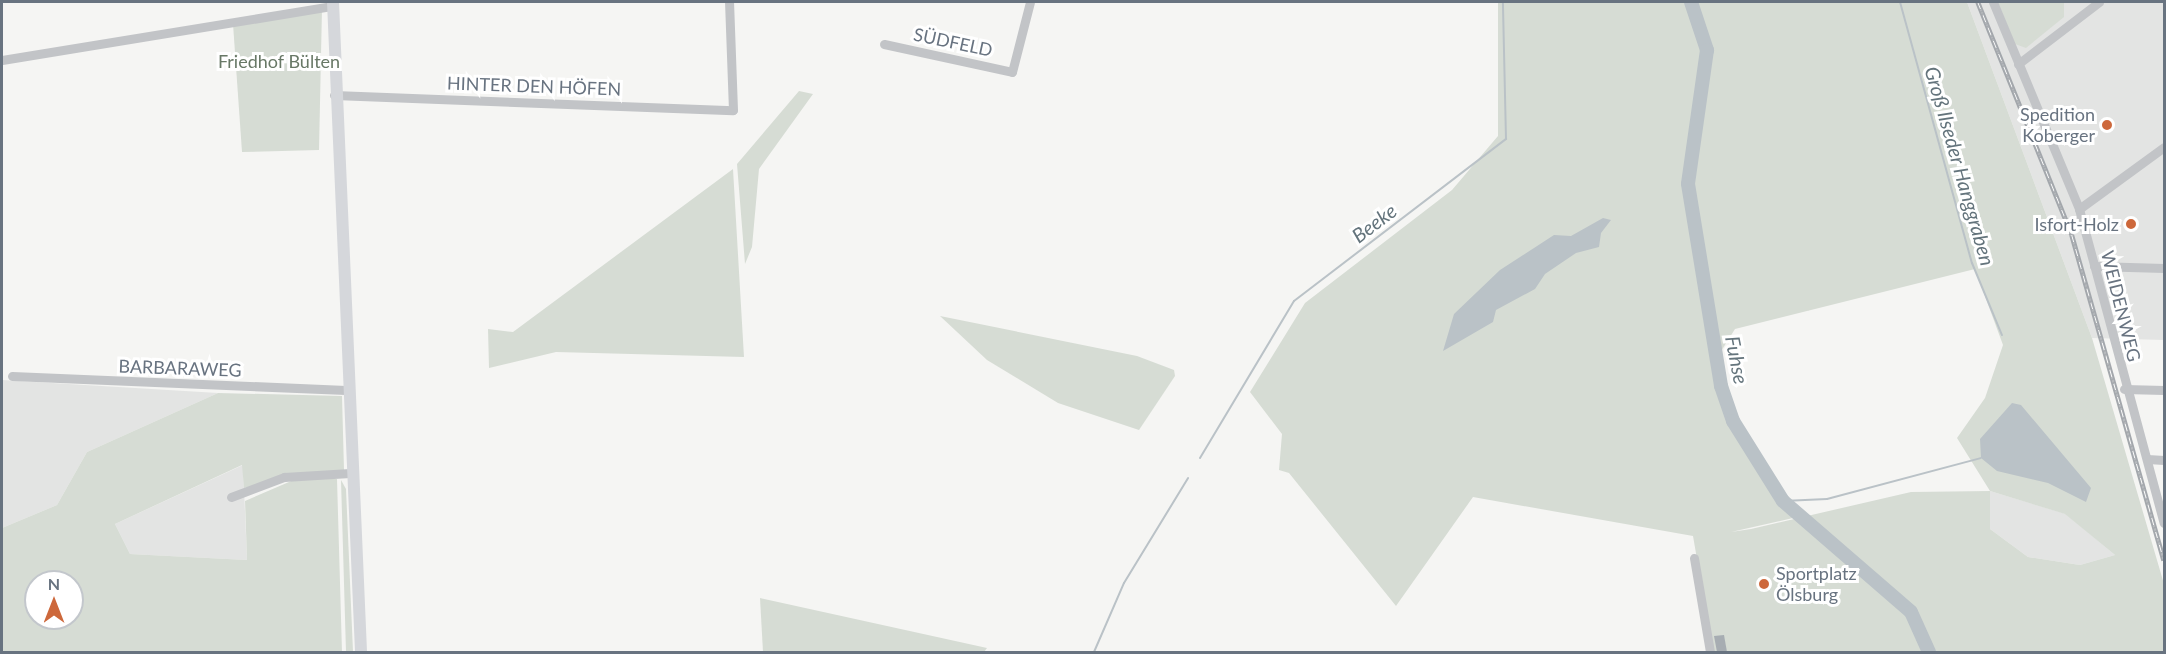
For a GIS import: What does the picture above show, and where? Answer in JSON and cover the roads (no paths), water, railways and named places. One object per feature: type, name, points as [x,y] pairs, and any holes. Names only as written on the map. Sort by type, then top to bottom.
[{"type":"street","name":"HINTER DEN HÖFEN","points":[[334,95],[733,110],[729,2]]},
{"type":"street","name":"SÜDFELD","points":[[884,44],[1016,70],[1030,2]]},
{"type":"street","name":"WEIDENWEG","points":[[1993,2],[2079,209],[2124,389],[2147,459],[2164,522]]},
{"type":"street","points":[[2018,64],[2098,2]]},
{"type":"street","points":[[2,60],[333,4],[334,123],[350,472],[362,651]]},
{"type":"street","points":[[2079,209],[2164,147]]},
{"type":"street","points":[[2094,266],[2164,268]]},
{"type":"street","name":"BARBARAWEG","points":[[12,376],[346,390]]},
{"type":"street","points":[[2124,389],[2164,390]]},
{"type":"street","points":[[2147,459],[2164,460]]},
{"type":"street","points":[[231,497],[284,477],[350,472]]},
{"type":"street","points":[[1694,558],[1710,652]]},
{"type":"waterway","name":"Beeke","points":[[1200,458],[1294,301],[1506,139],[1503,2]]},
{"type":"waterway","name":"Fuhse","points":[[1691,2],[1707,50],[1688,184],[1721,386],[1733,421],[1783,501],[1911,612],[1929,652]]},
{"type":"waterway","name":"Groß Ilseder Hanggraben","points":[[1900,2],[1972,263],[2002,335]]},
{"type":"waterway","points":[[1783,501],[1827,499],[1981,458]]},
{"type":"waterway","name":"Beeke","points":[[1094,652],[1124,583],[1188,478]]},
{"type":"railway","points":[[1978,2],[2072,235],[2164,560]]},
{"type":"place","name":"Spedition Koberger","points":[[2107,125]]},
{"type":"place","name":"Isfort-Holz","points":[[2131,224]]},
{"type":"place","name":"Sportplatz Ölsburg","points":[[1764,584]]},
{"type":"park label","name":"Friedhof Bülten","points":[[279,61]]}]
